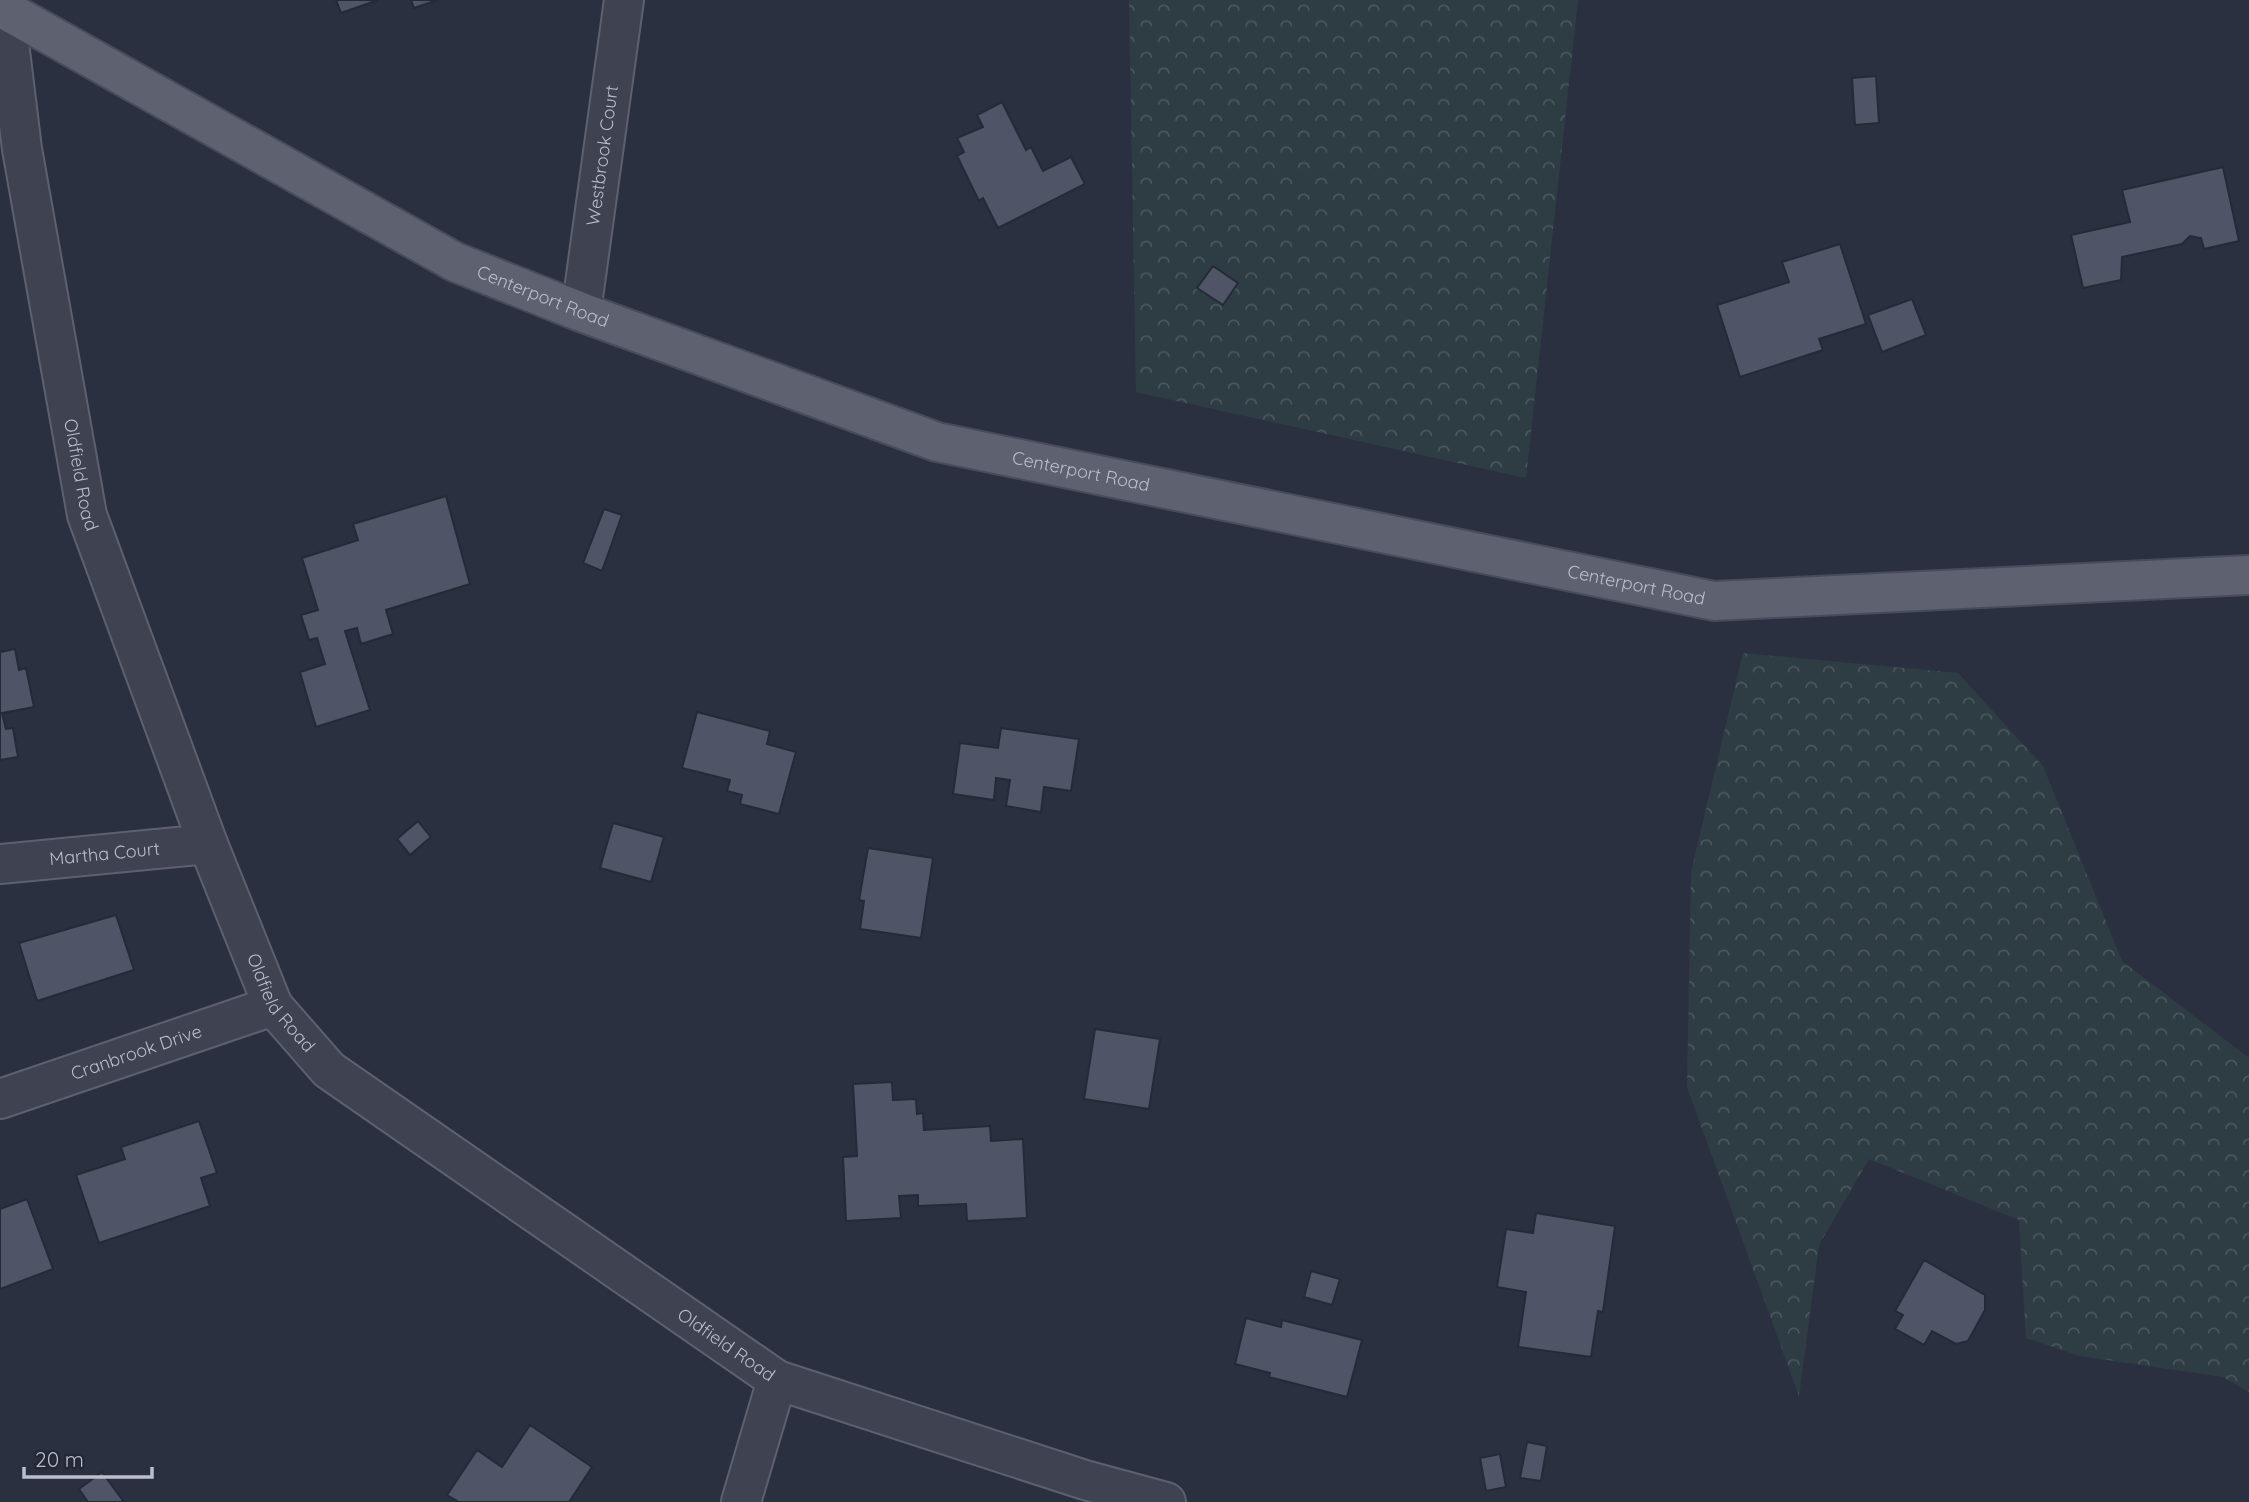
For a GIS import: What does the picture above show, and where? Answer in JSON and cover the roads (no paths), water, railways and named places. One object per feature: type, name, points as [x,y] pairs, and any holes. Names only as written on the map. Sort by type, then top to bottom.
[{"type":"main road","name":"Centerport Road","points":[[3,9],[455,262],[581,312],[937,442],[1714,601],[2249,575]]},
{"type":"street","name":"Westbrook Court","points":[[581,312],[624,0]]},
{"type":"street","name":"Oldfield Road","points":[[3,9],[22,149],[87,515],[208,844],[273,1006],[329,1070],[777,1380],[1085,1480],[1166,1502]]},
{"type":"street","name":"Martha Court","points":[[0,864],[208,844]]},
{"type":"street","name":"Cranbrook Drive","points":[[0,1099],[273,1006]]},
{"type":"street","points":[[741,1502],[777,1380]]}]
